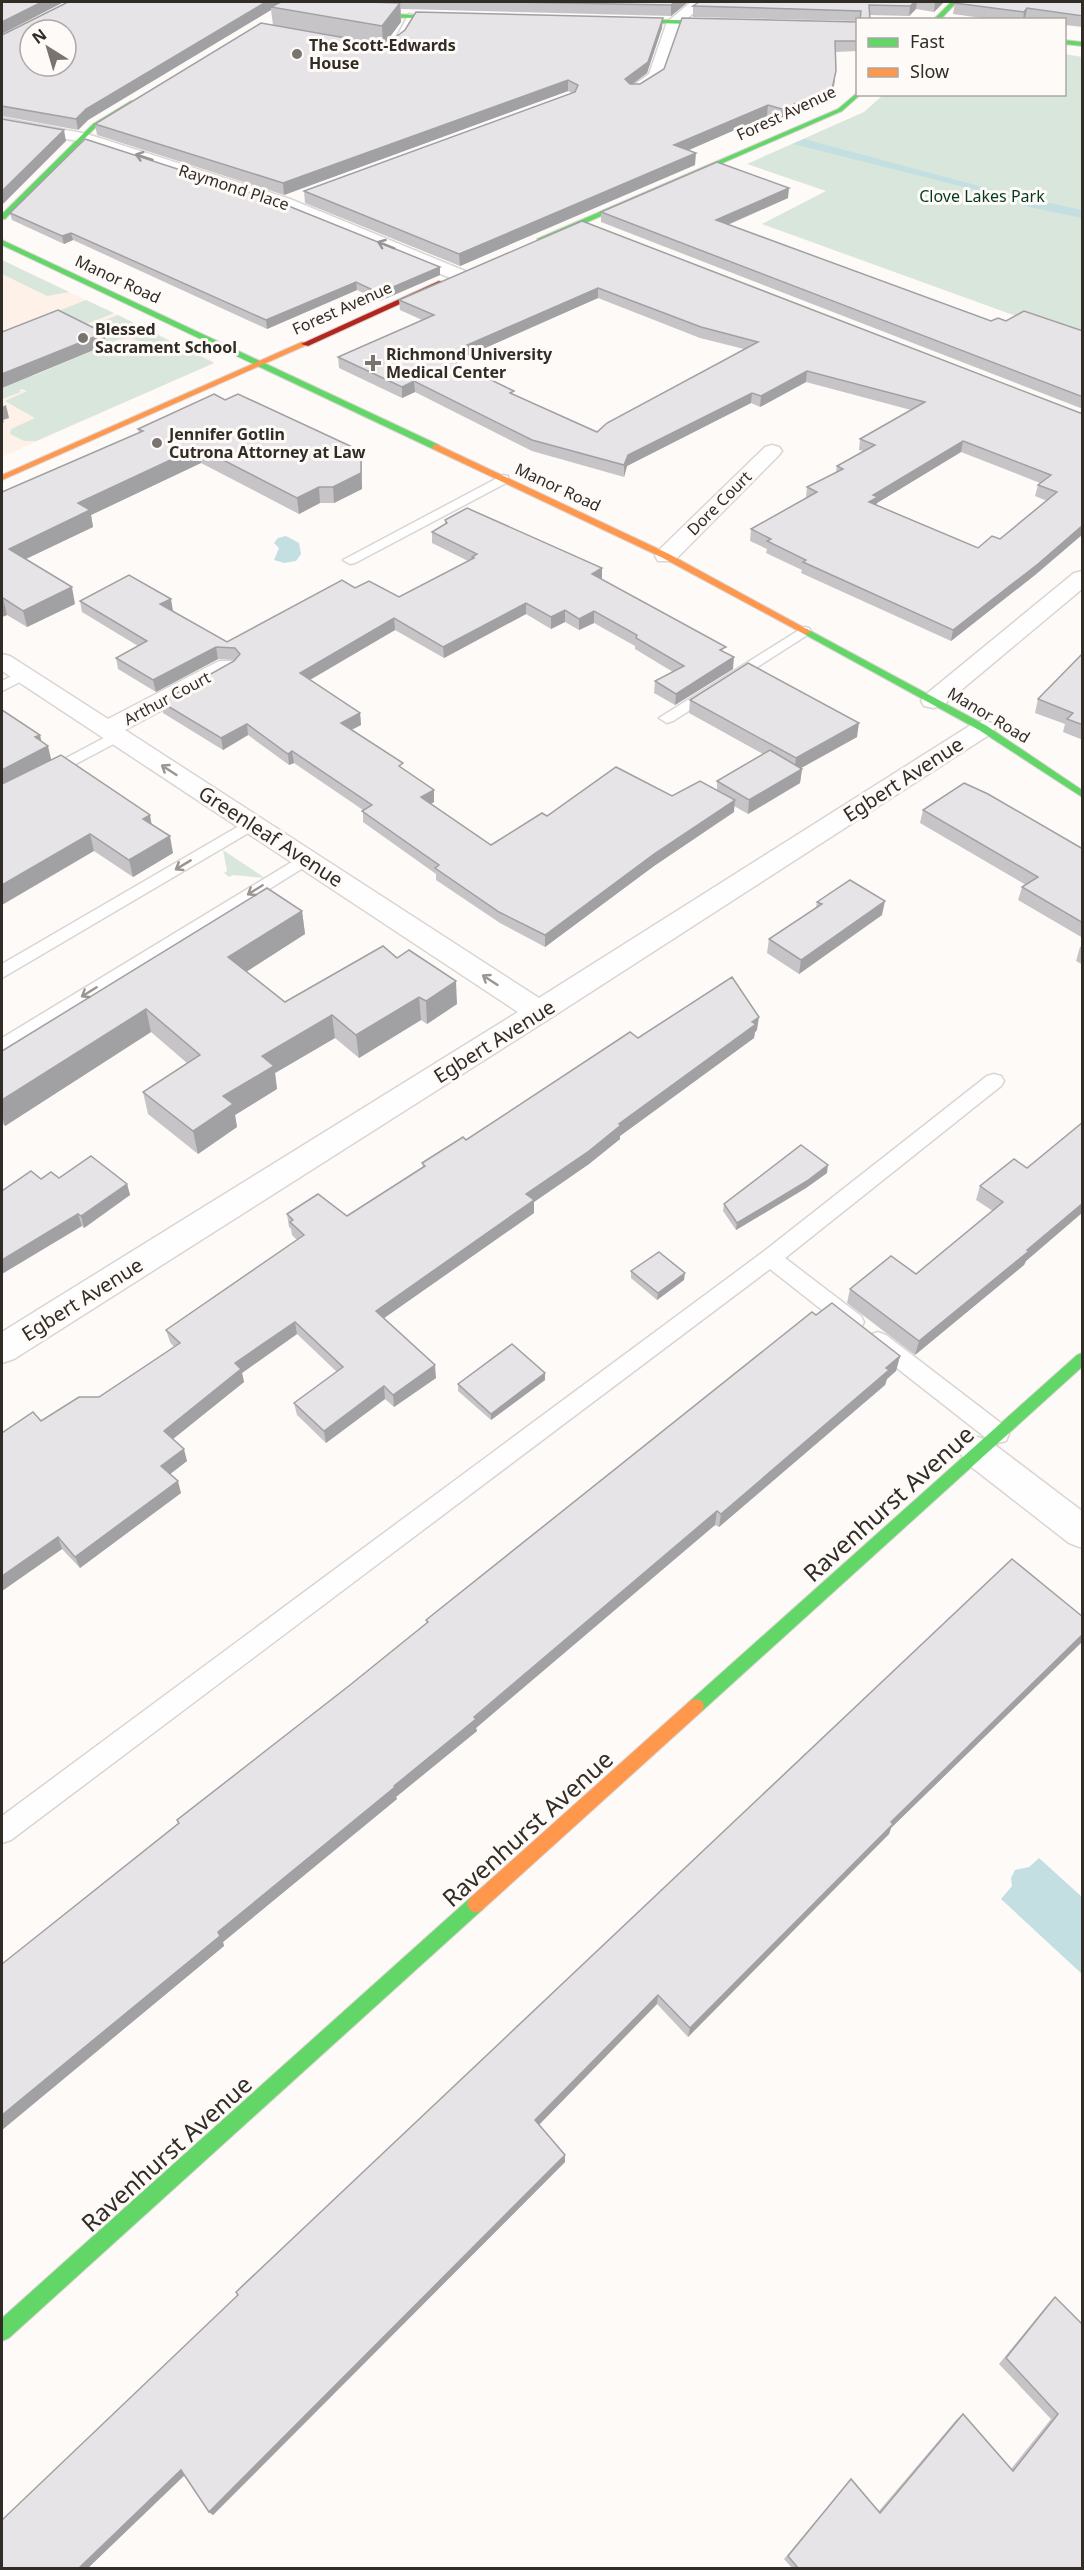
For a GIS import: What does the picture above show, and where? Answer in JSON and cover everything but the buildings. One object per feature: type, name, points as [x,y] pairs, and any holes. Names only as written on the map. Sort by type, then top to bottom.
[{"type":"street","points":[[276,16],[293,2],[372,15],[470,17]]},
{"type":"street","points":[[635,90],[656,76],[674,22],[699,2]]},
{"type":"street","points":[[938,18],[954,2]]},
{"type":"street","points":[[607,20],[746,24]]},
{"type":"street","points":[[1066,42],[1083,44]]},
{"type":"street","points":[[2,217],[95,125],[145,95]]},
{"type":"street","name":"Forest Avenue","points":[[530,244],[840,110],[856,96]]},
{"type":"street","name":"Raymond Place","points":[[2,123],[81,137],[284,203],[464,273]]},
{"type":"street","points":[[284,203],[304,196]]},
{"type":"street","points":[[581,222],[602,230]]},
{"type":"street","name":"Manor Road","points":[[2,242],[666,556],[983,728],[1083,794]]},
{"type":"street","name":"Forest Avenue","points":[[2,478],[464,273]]},
{"type":"street","name":"Dore Court","points":[[666,556],[772,451]]},
{"type":"street","points":[[933,701],[1083,578]]},
{"type":"street","name":"Arthur Court","points":[[112,733],[227,666]]},
{"type":"street","name":"Greenleaf Avenue","points":[[9,674],[112,733],[540,1012]]},
{"type":"street","name":"Egbert Avenue","points":[[2,1349],[540,1012],[983,728]]},
{"type":"street","name":"Ravenhurst Avenue","points":[[2,2331],[1083,1359]]},
{"type":"street","points":[[988,1443],[1083,1532]]},
{"type":"lane","points":[[380,51],[386,51],[401,37],[411,16]]},
{"type":"lane","points":[[350,560],[503,479]]},
{"type":"lane","points":[[667,718],[804,631]]},
{"type":"lane","points":[[2,798],[112,733]]},
{"type":"lane","points":[[2,972],[251,824]]},
{"type":"lane","points":[[2,1046],[305,859]]},
{"type":"lane","points":[[2,1831],[770,1258],[994,1082]]},
{"type":"lane","points":[[770,1258],[988,1443]]},
{"type":"shaded area","name":"Blessed Sacrament School","points":[[2,260],[212,360],[214,363],[2,457]]},
{"type":"green space","name":"Clove Lakes Park","points":[[1066,54],[1082,57],[1082,340],[762,224],[826,191],[747,164],[864,112],[882,96],[1066,96]]},
{"type":"green space","points":[[2,260],[69,292],[47,296],[2,274]]},
{"type":"green space","points":[[86,300],[114,313],[82,326],[2,333]]},
{"type":"green space","points":[[118,315],[214,363],[36,441],[24,441],[10,434],[11,429],[35,418],[5,401],[27,391],[22,389],[19,390],[21,392],[2,399],[2,364],[6,362],[33,376],[106,345],[112,351],[120,353],[137,350],[141,344],[134,339],[121,339],[109,344],[87,333],[86,328]]},
{"type":"green space","points":[[223,850],[265,878],[233,875],[229,877],[224,873],[227,871]]},
{"type":"water","points":[[804,139],[1005,193],[1082,210],[1082,218],[1029,207],[1004,197],[793,144]]},
{"type":"water","points":[[286,536],[299,543],[301,554],[296,561],[284,563],[274,560],[279,548],[274,543],[278,538]]},
{"type":"water","points":[[1039,1858],[1082,1897],[1082,1974],[1001,1899],[1012,1886],[1011,1878],[1015,1870],[1029,1867]]},
{"type":"traffic: fast","points":[[282,2],[372,15],[457,17]]},
{"type":"traffic: fast","points":[[938,18],[954,2]]},
{"type":"traffic: fast","points":[[619,20],[727,23]]},
{"type":"traffic: fast","points":[[1066,42],[1082,44]]},
{"type":"traffic: fast","points":[[541,239],[840,110],[856,96]]},
{"type":"traffic: fast","points":[[2,217],[95,125],[133,102]]},
{"type":"traffic: fast","points":[[2,242],[436,447]]},
{"type":"traffic: fast","points":[[807,632],[983,728],[1082,794]]},
{"type":"traffic: fast","points":[[696,1706],[1082,1359]]},
{"type":"traffic: fast","points":[[2,2331],[476,1904]]},
{"type":"traffic: slow","points":[[2,478],[305,344]]},
{"type":"traffic: slow","points":[[436,447],[666,556],[807,632]]},
{"type":"traffic: slow","points":[[476,1904],[696,1706]]},
{"type":"traffic: jam","points":[[305,344],[442,283]]},
{"type":"place","name":"The Scott-Edwards House","points":[[297,54]]},
{"type":"place","name":"Blessed Sacrament School","points":[[83,338]]},
{"type":"place","name":"Richmond University Medical Center","points":[[373,363]]},
{"type":"place","name":"Jennifer Gotlin Cutrona Attorney at Law","points":[[157,443]]}]
